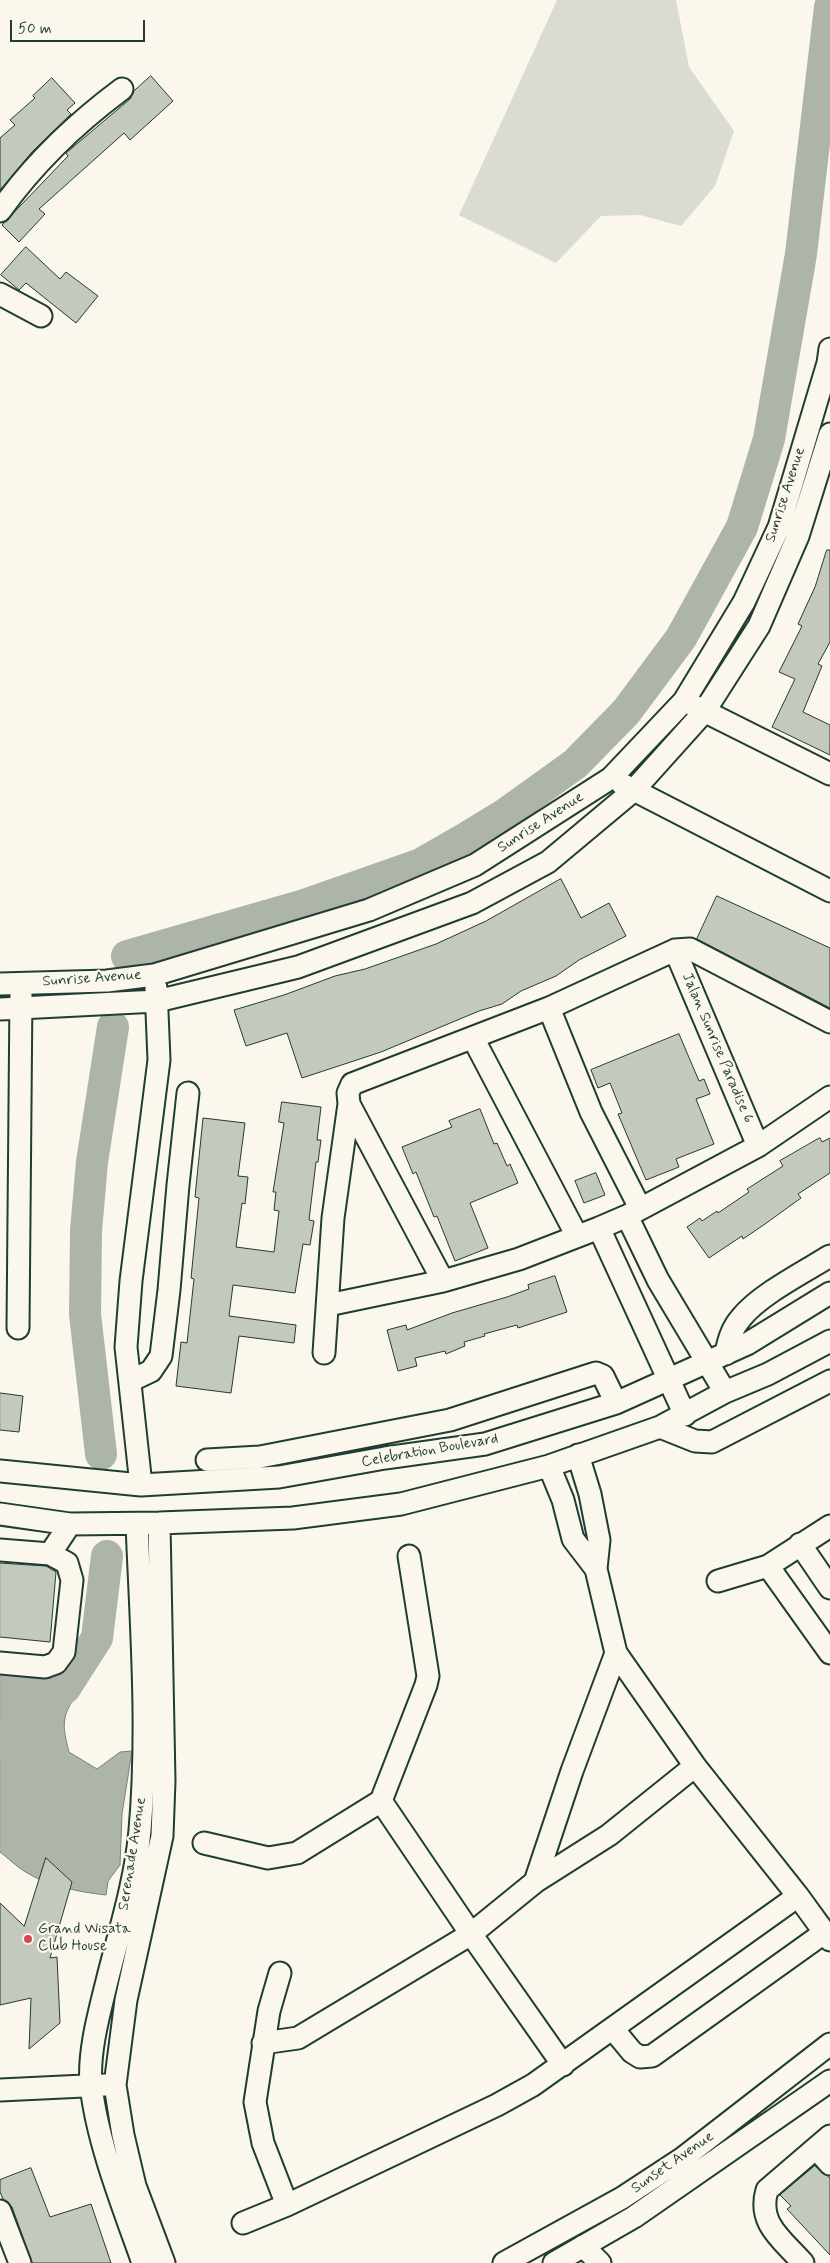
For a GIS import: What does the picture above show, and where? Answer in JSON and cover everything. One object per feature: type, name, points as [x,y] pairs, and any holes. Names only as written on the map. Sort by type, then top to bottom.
[{"type":"street","points":[[0,212],[28,173],[64,149],[90,113],[122,89]]},
{"type":"street","points":[[0,294],[41,316]]},
{"type":"street","name":"Sunrise Avenue","points":[[10,984],[106,981],[154,975],[370,910],[475,865],[611,778],[684,701],[744,602],[779,527],[829,359]]},
{"type":"street","name":"Sunrise Avenue","points":[[10,1008],[158,1001],[298,967],[472,903],[548,862],[633,791],[704,712],[759,626],[798,536],[830,434]]},
{"type":"street","points":[[684,701],[830,774]]},
{"type":"street","points":[[611,778],[633,791],[830,890]]},
{"type":"street","points":[[324,1353],[333,1218],[349,1104],[348,1093],[352,1084],[549,1008],[675,950],[690,949],[830,1022]]},
{"type":"street","name":"Jalan Sunrise Paradise 6","points":[[675,950],[758,1146]]},
{"type":"street","points":[[142,1485],[126,1347],[130,1290],[159,1060],[158,1001],[154,975]]},
{"type":"street","points":[[10,984],[18,1328]]},
{"type":"street","points":[[549,1008],[634,1212],[658,1280],[717,1358],[725,1392]]},
{"type":"street","points":[[473,1038],[577,1236]]},
{"type":"street","points":[[130,1381],[151,1371],[161,1356],[170,1290],[178,1185],[188,1093]]},
{"type":"street","points":[[328,1305],[442,1281],[518,1259],[599,1228],[634,1212],[758,1146],[830,1097]]},
{"type":"street","points":[[349,1104],[442,1281]]},
{"type":"street","points":[[599,1228],[685,1415]]},
{"type":"street","points":[[717,1358],[741,1317],[774,1290],[830,1256]]},
{"type":"street","name":"Celebration Boulevard","points":[[0,1471],[142,1485],[279,1477],[385,1458],[485,1444],[616,1403],[747,1344],[830,1294]]},
{"type":"street","points":[[0,1514],[70,1524],[137,1524],[293,1518],[401,1504],[549,1466],[660,1427],[725,1392],[768,1374],[830,1342]]},
{"type":"street","points":[[207,1460],[260,1456],[450,1420],[596,1373],[603,1376],[616,1403]]},
{"type":"street","points":[[660,1427],[695,1441],[712,1442],[830,1381]]},
{"type":"street","points":[[578,1456],[590,1494],[599,1540],[596,1569],[616,1653],[695,1766],[798,1896],[827,1936],[652,2056],[640,2057],[632,2052],[613,2029]]},
{"type":"street","points":[[549,1466],[563,1500],[573,1539],[596,1569]]},
{"type":"street","name":"Serenade Avenue","points":[[159,1523],[164,1781],[162,1836],[126,2000],[115,2085],[123,2135],[135,2186],[164,2263]]},
{"type":"street","points":[[50,1554],[70,1524]]},
{"type":"street","name":"Serenade Avenue","points":[[137,1524],[144,1782],[140,1832],[124,1918],[94,2038],[91,2084],[101,2134],[142,2263]]},
{"type":"street","points":[[718,1582],[768,1566],[830,1526]]},
{"type":"street","points":[[800,1544],[830,1588]]},
{"type":"street","points":[[0,1550],[50,1554],[67,1563],[72,1580],[64,1652],[56,1663],[45,1667],[0,1663]]},
{"type":"street","points":[[204,1843],[268,1858],[297,1853],[381,1801],[428,1676],[409,1556]]},
{"type":"street","points":[[768,1566],[830,1653]]},
{"type":"street","points":[[535,1882],[572,1771],[616,1653]]},
{"type":"street","points":[[263,2043],[298,2038],[470,1934],[535,1882],[609,1835],[695,1766]]},
{"type":"street","points":[[381,1801],[470,1934],[563,2065]]},
{"type":"street","points":[[243,2223],[287,2205],[497,2105],[533,2085],[798,1896]]},
{"type":"street","points":[[280,1974],[269,2011],[255,2102],[263,2143],[287,2205]]},
{"type":"street","name":"Sunset Avenue","points":[[504,2263],[630,2193],[683,2158],[830,2044]]},
{"type":"street","name":"Sunset Avenue","points":[[554,2263],[634,2216],[830,2081]]},
{"type":"street","points":[[0,2090],[91,2084],[115,2085]]},
{"type":"street","points":[[803,2263],[769,2224],[764,2212],[763,2202],[767,2190],[823,2142],[830,2164]]},
{"type":"street","points":[[2,2219],[20,2263]]},
{"type":"street","points":[[583,2246],[600,2263]]},
{"type":"shaded area","points":[[557,0],[676,0],[689,67],[734,131],[715,186],[681,226],[640,215],[601,216],[556,263],[459,215]]},
{"type":"shaded area","points":[[0,1673],[50,1677],[65,1688],[78,1692],[68,1708],[64,1721],[69,1752],[97,1769],[120,1752],[132,1751],[122,1814],[120,1865],[108,1881],[106,1895],[74,1890],[43,1881],[21,1869],[0,1852]]},
{"type":"building","points":[[151,76],[173,101],[130,140],[124,133],[39,209],[45,214],[19,242],[2,225],[68,156],[66,153],[130,99],[134,91]]},
{"type":"building","points":[[52,78],[75,103],[67,110],[71,114],[32,152],[0,190],[0,138],[15,125],[10,120],[35,98],[33,96]]},
{"type":"building","points":[[26,247],[60,279],[66,272],[98,296],[76,323],[26,283],[19,290],[1,275]]},
{"type":"building","points":[[827,550],[830,550],[830,642],[818,664],[822,666],[803,712],[830,725],[830,755],[772,727],[795,679],[779,672],[802,626],[798,624],[815,587]]},
{"type":"building","points":[[561,879],[581,918],[609,903],[626,936],[579,960],[556,976],[521,991],[502,1004],[479,1011],[381,1052],[302,1078],[287,1033],[246,1046],[234,1010],[284,995],[335,976],[365,969],[436,944],[486,921]]},
{"type":"building","points":[[717,896],[830,948],[830,1008],[697,939]]},
{"type":"building","points":[[679,1034],[699,1081],[704,1079],[710,1094],[696,1099],[714,1144],[676,1159],[679,1167],[646,1180],[618,1114],[622,1113],[610,1083],[598,1088],[591,1070]]},
{"type":"building","points":[[282,1102],[321,1107],[317,1140],[321,1140],[318,1162],[316,1162],[309,1220],[314,1221],[310,1245],[303,1244],[295,1293],[233,1285],[229,1316],[296,1325],[294,1343],[239,1336],[231,1393],[176,1386],[181,1342],[187,1343],[194,1279],[191,1278],[199,1198],[195,1197],[203,1118],[245,1123],[238,1176],[248,1177],[245,1204],[242,1203],[236,1247],[274,1252],[279,1211],[274,1210],[276,1192],[273,1192],[284,1123],[279,1122]]},
{"type":"building","points":[[480,1109],[494,1144],[497,1143],[507,1166],[510,1164],[518,1183],[470,1203],[488,1248],[455,1261],[437,1216],[434,1217],[416,1172],[413,1174],[402,1147],[452,1127],[449,1121]]},
{"type":"building","points":[[820,1138],[822,1142],[830,1138],[830,1173],[798,1194],[801,1198],[765,1224],[743,1239],[742,1236],[709,1258],[687,1227],[700,1218],[702,1221],[717,1211],[718,1213],[749,1192],[747,1189],[783,1166],[780,1161]]},
{"type":"building","points":[[596,1173],[605,1195],[584,1203],[575,1181]]},
{"type":"building","points":[[555,1276],[567,1312],[518,1328],[517,1325],[484,1334],[485,1336],[464,1342],[465,1346],[446,1354],[445,1351],[415,1358],[417,1366],[398,1371],[387,1330],[406,1325],[407,1330],[452,1313],[529,1289],[528,1285]]},
{"type":"building","points":[[0,1393],[23,1396],[19,1432],[0,1430]]},
{"type":"building","points":[[0,1563],[46,1566],[56,1572],[50,1642],[0,1637]]},
{"type":"building","name":"Grand Wisata Club House","points":[[46,1858],[72,1882],[50,1958],[57,1957],[60,2023],[29,2049],[31,1998],[0,2005],[0,1903],[24,1926]]},
{"type":"building","points":[[815,2166],[830,2178],[830,2255],[787,2209],[791,2206],[780,2195]]},
{"type":"building","points":[[31,2168],[50,2217],[91,2204],[111,2263],[32,2263],[12,2207],[3,2199],[0,2192],[0,2180]]},
{"type":"waterway","points":[[127,956],[304,905],[421,864],[463,840],[504,815],[575,764],[626,712],[681,638],[742,527],[769,439],[801,254],[830,7]]},
{"type":"waterway","points":[[101,1454],[85,1314],[86,1231],[92,1162],[113,1027]]},
{"type":"waterway","points":[[0,1742],[65,1688],[97,1638],[107,1556]]},
{"type":"place","name":"Grand Wisata Club House","points":[[28,1939]]}]
